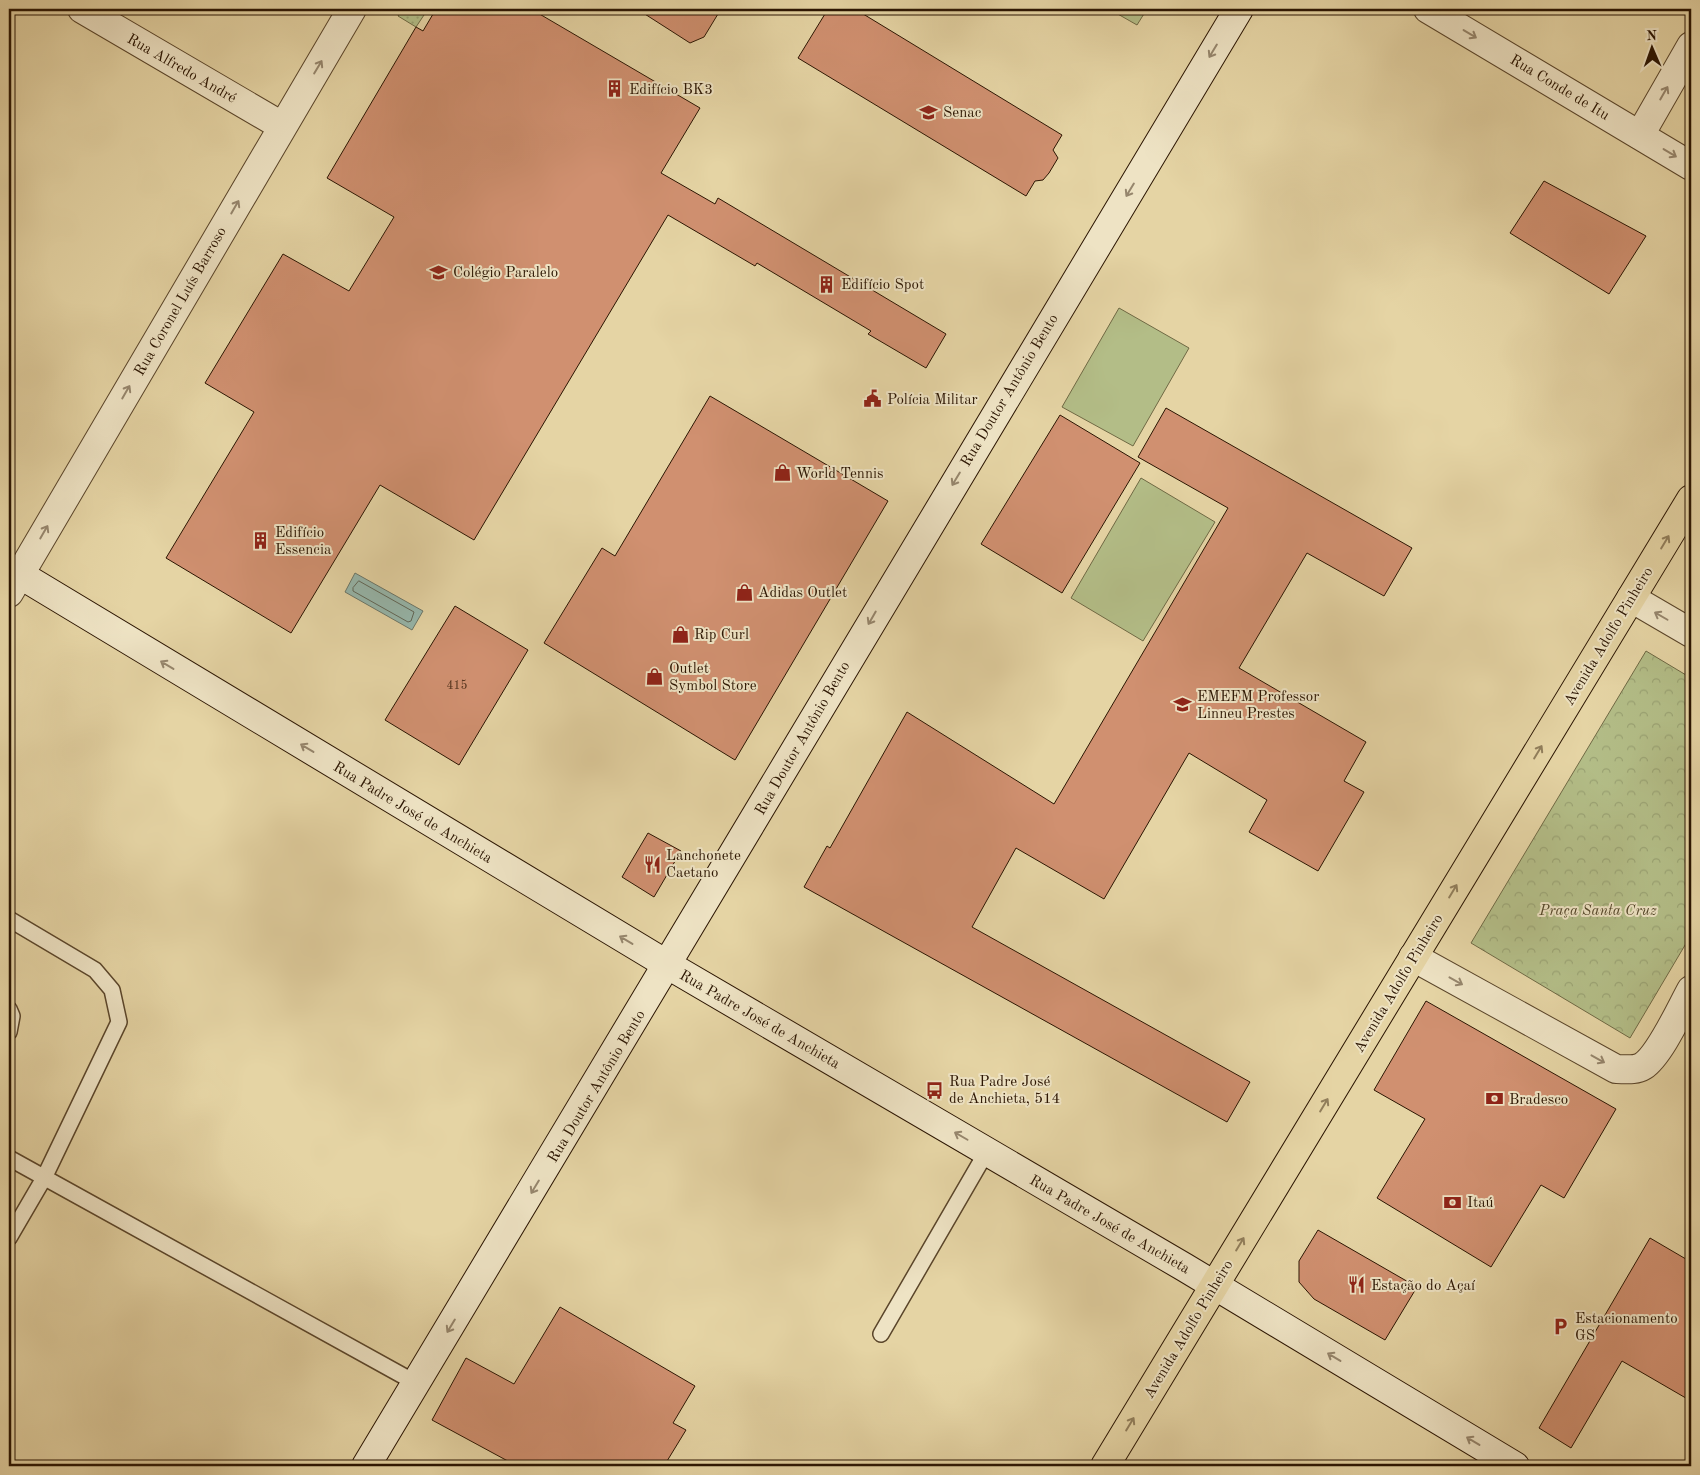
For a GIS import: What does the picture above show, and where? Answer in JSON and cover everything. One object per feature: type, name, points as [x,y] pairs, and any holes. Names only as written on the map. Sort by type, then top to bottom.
[{"type":"main road","name":"Avenida Adolfo Pinheiro","points":[[1105,1466],[1691,499]]},
{"type":"street","name":"Rua Alfredo André","points":[[82,9],[282,126]]},
{"type":"street","name":"Rua Coronel Luís Barroso","points":[[12,579],[352,9]]},
{"type":"street","name":"Rua Doutor Antônio Bento","points":[[366,1466],[668,965],[894,582],[1238,9]]},
{"type":"street","name":"Rua Conde de Itu","points":[[1428,9],[1691,166]]},
{"type":"street","points":[[1640,135],[1691,46]]},
{"type":"street","name":"Rua Padre José de Anchieta","points":[[12,579],[987,1151],[1515,1466]]},
{"type":"street","points":[[1631,598],[1691,633]]},
{"type":"street","points":[[1413,957],[1616,1069],[1632,1069],[1643,1066],[1655,1054],[1691,990]]},
{"type":"lane","points":[[9,919],[94,970],[112,990],[119,1022],[44,1178],[9,1238]]},
{"type":"lane","points":[[9,1009],[12,1016],[9,1032]]},
{"type":"lane","points":[[881,1334],[987,1151]]},
{"type":"lane","points":[[9,1158],[416,1383]]},
{"type":"green space","points":[[402,9],[428,9],[416,27],[398,16]]},
{"type":"green space","points":[[1109,9],[1147,9],[1137,25]]},
{"type":"green space","points":[[1119,308],[1189,348],[1133,446],[1062,407]]},
{"type":"green space","points":[[1141,478],[1215,522],[1143,641],[1071,598]]},
{"type":"green space","name":"Praça Santa Cruz","points":[[1646,651],[1691,678],[1691,935],[1630,1038],[1471,943]]},
{"type":"water","points":[[355,573],[423,611],[412,630],[345,592]]},
{"type":"building","name":"Colégio Paralelo","points":[[436,9],[531,9],[700,108],[661,173],[715,204],[718,198],[946,334],[926,368],[868,334],[871,331],[757,263],[755,266],[668,215],[474,540],[380,485],[291,633],[166,558],[254,412],[205,383],[283,254],[349,291],[394,217],[327,178],[416,27],[423,31]]},
{"type":"building","points":[[637,9],[721,9],[704,37],[690,43]]},
{"type":"building","points":[[828,9],[855,9],[1062,135],[1053,150],[1058,158],[1049,173],[1043,180],[1035,181],[1026,196],[798,58]]},
{"type":"building","points":[[1544,181],[1646,236],[1609,294],[1510,233]]},
{"type":"building","points":[[710,396],[888,501],[735,760],[544,643],[602,548],[615,556]]},
{"type":"building","points":[[1166,408],[1412,548],[1384,596],[1307,553],[1239,668],[1366,742],[1344,781],[1364,792],[1318,871],[1249,832],[1267,800],[1189,753],[1104,899],[1016,848],[972,927],[1250,1082],[1227,1122],[804,887],[827,846],[830,848],[907,712],[1054,804],[1228,508],[1138,457]]},
{"type":"building","points":[[1060,415],[1140,463],[1062,593],[981,544]]},
{"type":"building","points":[[455,606],[528,650],[459,765],[385,720]]},
{"type":"building","name":"Lanchonete Caetano","points":[[648,833],[681,851],[654,897],[622,877]]},
{"type":"building","name":"Bradesco","points":[[1426,1001],[1616,1109],[1564,1198],[1541,1185],[1491,1267],[1377,1198],[1425,1119],[1374,1090]]},
{"type":"building","name":"Estação do Açaí","points":[[1318,1230],[1417,1287],[1385,1340],[1314,1299],[1299,1282],[1299,1261]]},
{"type":"building","points":[[1650,1238],[1691,1262],[1691,1401],[1622,1361],[1571,1448],[1539,1428]]},
{"type":"building","points":[[560,1307],[695,1386],[673,1423],[686,1430],[664,1466],[517,1466],[432,1420],[466,1358],[514,1384]]},
{"type":"place","name":"Edifício BK3","points":[[615,89]]},
{"type":"place","name":"Senac","points":[[929,112]]},
{"type":"place","name":"Colégio Paralelo","points":[[439,272]]},
{"type":"place","name":"Edifício Spot","points":[[827,284]]},
{"type":"place","name":"Polícia Militar","points":[[873,399]]},
{"type":"place","name":"World Tennis","points":[[782,473]]},
{"type":"place","name":"Edifício Essencia","points":[[261,541]]},
{"type":"place","name":"Adidas Outlet","points":[[744,592]]},
{"type":"place","name":"Rip Curl","points":[[680,634]]},
{"type":"place","name":"Outlet Symbol Store","points":[[655,677]]},
{"type":"place","name":"EMEFM Professor Linneu Prestes","points":[[1183,705]]},
{"type":"place","name":"Lanchonete Caetano","points":[[652,864]]},
{"type":"place","name":"Rua Padre José de Anchieta, 514","points":[[935,1090]]},
{"type":"place","name":"Bradesco","points":[[1495,1099]]},
{"type":"place","name":"Itaú","points":[[1453,1202]]},
{"type":"place","name":"Estação do Açaí","points":[[1357,1285]]},
{"type":"place","name":"Estacionamento GS","points":[[1561,1327]]}]
